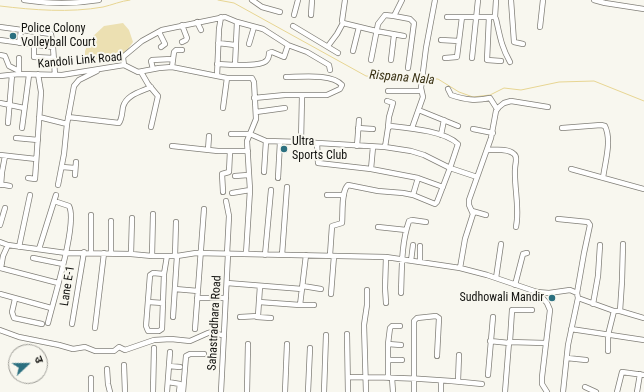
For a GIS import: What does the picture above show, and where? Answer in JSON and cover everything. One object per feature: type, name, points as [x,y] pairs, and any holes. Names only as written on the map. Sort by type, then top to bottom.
[{"type":"street","points":[[24,0],[64,4],[99,0]]},
{"type":"street","points":[[252,0],[262,7],[280,12]]},
{"type":"street","points":[[294,15],[298,0]]},
{"type":"street","points":[[311,15],[312,0]]},
{"type":"street","points":[[328,46],[337,34],[342,23],[345,0]]},
{"type":"street","points":[[394,16],[402,0]]},
{"type":"street","points":[[412,128],[422,98],[421,90],[426,48],[435,0]]},
{"type":"street","points":[[472,58],[478,0]]},
{"type":"street","points":[[496,0],[492,17],[487,60],[502,61]]},
{"type":"street","points":[[511,0],[514,42],[523,44]]},
{"type":"street","points":[[540,27],[543,0]]},
{"type":"street","points":[[594,0],[644,9]]},
{"type":"street","points":[[371,60],[378,24],[384,15],[410,19],[414,23],[408,68]]},
{"type":"street","points":[[217,76],[221,16]]},
{"type":"street","points":[[124,65],[124,56],[142,41],[159,32],[182,25],[224,16],[237,22],[265,30],[288,45],[307,52],[329,65],[330,70]]},
{"type":"street","points":[[447,17],[477,16],[492,17],[496,19],[503,50],[510,62]]},
{"type":"street","points":[[445,58],[456,58],[462,17]]},
{"type":"street","points":[[197,22],[201,30]]},
{"type":"street","points":[[235,65],[237,22]]},
{"type":"street","points":[[342,23],[376,32],[404,36]]},
{"type":"street","points":[[182,25],[187,38],[182,42]]},
{"type":"street","points":[[293,26],[328,46],[338,54]]},
{"type":"street","points":[[0,27],[51,34],[55,75]]},
{"type":"street","points":[[249,44],[254,27]]},
{"type":"street","points":[[353,51],[359,27]]},
{"type":"street","points":[[19,43],[21,30]]},
{"type":"street","points":[[37,32],[34,45],[35,58],[54,58]]},
{"type":"street","points":[[159,32],[165,45],[161,47]]},
{"type":"street","points":[[391,60],[394,35]]},
{"type":"street","points":[[0,40],[53,47]]},
{"type":"street","points":[[441,40],[459,41]]},
{"type":"street","points":[[218,43],[235,45]]},
{"type":"street","points":[[217,64],[251,65],[265,62],[267,61],[269,53],[272,52],[284,57],[288,45]]},
{"type":"street","points":[[172,67],[174,50],[182,50]]},
{"type":"street","points":[[0,55],[5,56],[9,66],[19,73]]},
{"type":"street","points":[[19,58],[19,73]]},
{"type":"street","points":[[153,69],[152,60],[172,59]]},
{"type":"street","name":"Kandoli Link Road","points":[[0,76],[19,73],[29,75],[55,75],[124,65],[136,72],[141,72]]},
{"type":"street","points":[[151,128],[158,96],[141,72],[172,67],[227,78],[254,79],[256,112],[255,123],[247,141],[250,190],[246,254]]},
{"type":"street","points":[[58,185],[74,86],[76,82],[82,78],[105,68]]},
{"type":"street","points":[[28,178],[35,179],[41,92],[38,74]]},
{"type":"street","points":[[8,123],[12,75]]},
{"type":"street","points":[[22,128],[29,75]]},
{"type":"street","points":[[254,98],[285,95],[326,95],[341,88],[342,85],[320,76],[286,77]]},
{"type":"street","points":[[223,108],[227,78]]},
{"type":"street","points":[[68,117],[119,123],[121,121],[123,105],[127,98],[151,87]]},
{"type":"street","points":[[448,89],[451,95],[467,100],[490,98],[497,109]]},
{"type":"street","points":[[388,91],[421,90]]},
{"type":"street","points":[[301,142],[302,95]]},
{"type":"street","points":[[385,147],[389,117],[393,103],[387,101]]},
{"type":"street","points":[[460,268],[472,214],[469,206],[469,200],[493,132],[497,109],[504,103],[511,101],[548,108]]},
{"type":"street","points":[[0,102],[24,108]]},
{"type":"street","points":[[256,112],[285,108]]},
{"type":"street","points":[[421,111],[458,126]]},
{"type":"street","points":[[39,117],[67,124]]},
{"type":"street","points":[[357,146],[359,120]]},
{"type":"street","points":[[441,135],[444,120]]},
{"type":"street","points":[[562,128],[605,126],[607,130],[608,151],[603,178]]},
{"type":"street","points":[[331,294],[332,226],[342,222],[346,186],[351,184],[378,191],[413,195],[435,204],[443,187],[458,144],[441,135],[412,128],[388,127]]},
{"type":"street","points":[[358,128],[373,129]]},
{"type":"street","points":[[473,129],[493,132]]},
{"type":"street","points":[[231,134],[250,134],[266,141],[385,147],[419,153],[450,168],[477,177]]},
{"type":"street","points":[[208,150],[209,136]]},
{"type":"street","points":[[16,138],[38,140]]},
{"type":"street","points":[[264,172],[266,141]]},
{"type":"street","points":[[278,178],[280,142]]},
{"type":"street","points":[[317,143],[318,163],[371,169],[418,178],[443,187]]},
{"type":"street","points":[[172,146],[230,152],[248,151]]},
{"type":"street","points":[[371,169],[372,147]]},
{"type":"street","points":[[487,150],[506,150],[516,156],[516,227]]},
{"type":"street","points":[[223,192],[222,174],[229,172],[230,152]]},
{"type":"street","points":[[10,186],[0,184],[2,156],[36,159]]},
{"type":"street","points":[[75,175],[76,162]]},
{"type":"street","points":[[62,166],[75,168]]},
{"type":"street","points":[[571,170],[644,189]]},
{"type":"street","points":[[235,176],[248,175]]},
{"type":"street","points":[[413,195],[418,178]]},
{"type":"street","points":[[282,255],[287,187]]},
{"type":"street","points":[[232,193],[250,190]]},
{"type":"street","points":[[265,255],[271,190]]},
{"type":"street","points":[[19,247],[30,195]]},
{"type":"street","points":[[40,249],[56,195]]},
{"type":"street","points":[[327,195],[344,195]]},
{"type":"street","points":[[48,323],[66,253],[70,210],[69,206],[54,201]]},
{"type":"street","name":"Sahastradhara Road","points":[[221,392],[229,216],[226,201]]},
{"type":"street","points":[[0,225],[5,208]]},
{"type":"street","points":[[195,329],[204,210]]},
{"type":"street","points":[[472,211],[486,215]]},
{"type":"street","points":[[152,256],[154,214]]},
{"type":"street","points":[[91,215],[91,253]]},
{"type":"street","points":[[131,254],[132,218]]},
{"type":"street","points":[[558,219],[588,222],[590,225],[566,358],[563,392]]},
{"type":"street","points":[[111,221],[111,253]]},
{"type":"street","points":[[401,293],[402,260],[406,230],[410,221],[426,222]]},
{"type":"street","points":[[173,316],[176,222]]},
{"type":"street","points":[[378,227],[406,230]]},
{"type":"street","points":[[0,242],[19,247],[66,253],[84,252],[152,256],[176,256],[201,253],[386,257],[460,268],[538,292],[549,293],[570,290],[577,296],[592,304],[644,318]]},
{"type":"street","points":[[496,278],[501,244]]},
{"type":"street","points":[[620,311],[623,244]]},
{"type":"street","points":[[8,245],[0,268],[58,283]]},
{"type":"street","points":[[411,261],[413,245]]},
{"type":"street","points":[[592,304],[598,276],[600,245]]},
{"type":"street","points":[[420,246],[420,262]]},
{"type":"street","name":"Lane E-1","points":[[72,324],[84,252]]},
{"type":"street","points":[[94,328],[104,253]]},
{"type":"street","points":[[516,285],[523,254],[527,253]]},
{"type":"street","points":[[300,305],[306,255]]},
{"type":"street","points":[[164,274],[151,274],[150,277],[146,326],[148,331],[159,331],[162,329],[164,274],[167,256]]},
{"type":"street","points":[[386,257],[386,303]]},
{"type":"street","points":[[33,258],[63,264]]},
{"type":"street","points":[[227,283],[260,286],[321,288]]},
{"type":"street","points":[[257,317],[260,286]]},
{"type":"street","points":[[175,289],[198,291]]},
{"type":"street","points":[[366,392],[364,325],[367,305],[367,290]]},
{"type":"street","points":[[538,292],[549,307],[542,377],[542,384],[547,392]]},
{"type":"street","points":[[0,294],[51,308]]},
{"type":"street","points":[[197,298],[226,298]]},
{"type":"street","points":[[15,299],[12,312],[14,318],[42,324]]},
{"type":"street","points":[[148,302],[163,303]]},
{"type":"street","points":[[259,302],[314,305]]},
{"type":"street","points":[[505,392],[512,310],[532,310]]},
{"type":"street","points":[[608,351],[608,334],[614,311]]},
{"type":"street","points":[[488,375],[493,316]]},
{"type":"street","points":[[240,317],[271,318]]},
{"type":"street","points":[[414,392],[414,321],[417,318],[438,317],[438,356]]},
{"type":"street","points":[[393,392],[388,360],[388,344],[390,327],[400,326]]},
{"type":"street","points":[[571,329],[644,340]]},
{"type":"street","points":[[0,330],[19,337],[74,349],[85,347],[96,352],[114,351],[119,347],[127,350],[154,340],[171,339],[190,341],[208,332],[213,332],[224,336]]},
{"type":"street","points":[[348,334],[348,392]]},
{"type":"street","points":[[324,392],[326,335]]},
{"type":"street","points":[[490,341],[545,344]]},
{"type":"street","points":[[247,392],[248,344]]},
{"type":"street","points":[[285,392],[287,344]]},
{"type":"street","points":[[388,344],[402,345]]},
{"type":"street","points":[[153,392],[154,348]]},
{"type":"street","points":[[308,392],[310,348]]},
{"type":"street","points":[[167,392],[170,352]]},
{"type":"street","points":[[183,392],[185,359],[187,354],[204,354]]},
{"type":"street","points":[[458,382],[459,355]]},
{"type":"street","points":[[566,358],[586,360]]},
{"type":"street","points":[[388,360],[402,360]]},
{"type":"street","points":[[124,365],[125,392]]},
{"type":"street","points":[[169,366],[180,367]]},
{"type":"street","points":[[107,369],[110,392]]},
{"type":"street","points":[[617,392],[622,372],[642,375],[637,392]]},
{"type":"street","points":[[348,377],[441,380],[482,384]]},
{"type":"street","points":[[91,378],[91,392]]},
{"type":"street","points":[[441,380],[441,392]]},
{"type":"street","points":[[168,382],[180,384],[180,392]]},
{"type":"street","points":[[585,388],[596,392]]},
{"type":"shaded area","points":[[123,23],[129,30],[133,42],[122,57],[101,59],[85,58],[85,51],[90,39],[104,26]]},
{"type":"waterway","name":"Rispana Nala","points":[[0,6],[38,10],[78,10],[103,7],[130,0]]},
{"type":"waterway","name":"Rispana Nala","points":[[218,0],[234,3],[366,76],[398,79],[420,79]]},
{"type":"waterway","name":"Rispana Nala","points":[[423,79],[438,79],[459,92],[473,97],[490,95],[504,88],[521,90],[559,82],[594,81],[644,101]]},
{"type":"place","name":"Police Colony Volleyball Court","points":[[13,36]]},
{"type":"place","name":"Ultra Sports Club","points":[[284,149]]},
{"type":"place","name":"Sudhowali Mandir","points":[[552,298]]}]
